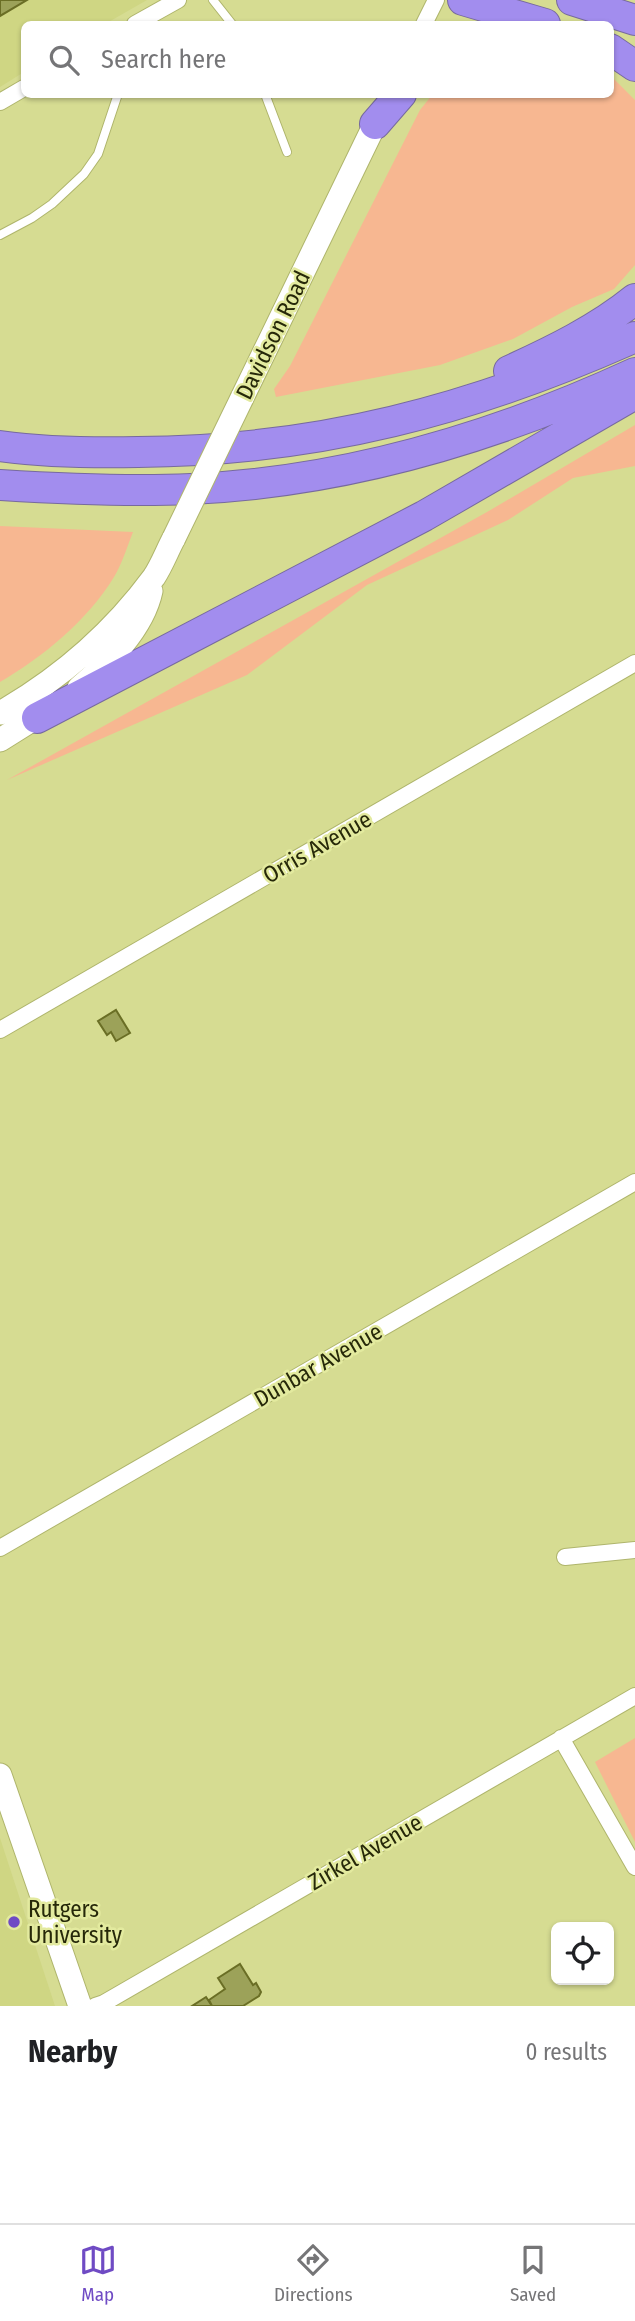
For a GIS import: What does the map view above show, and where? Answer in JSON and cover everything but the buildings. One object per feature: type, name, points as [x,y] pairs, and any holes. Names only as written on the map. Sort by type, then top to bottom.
[{"type":"highway","points":[[463,0],[535,21]]},
{"type":"highway","points":[[572,0],[635,20]]},
{"type":"highway","points":[[614,51],[635,66]]},
{"type":"highway","points":[[375,124],[398,98]]},
{"type":"highway","points":[[335,434],[478,385],[525,364],[578,337],[635,299]]},
{"type":"highway","points":[[0,446],[98,453],[174,452],[285,443],[408,419],[485,397],[570,366],[635,337]]},
{"type":"highway","points":[[0,485],[86,491],[192,489],[310,476],[374,464],[463,441],[530,418],[635,373]]},
{"type":"highway","points":[[37,718],[424,516],[635,394]]},
{"type":"main road","name":"Davidson Road","points":[[0,713],[79,660],[116,623],[155,575],[375,124]]},
{"type":"main road","name":"Davidson Road","points":[[0,740],[37,718],[93,676],[121,645],[149,604],[155,575]]},
{"type":"main road","points":[[0,1775],[80,2006]]},
{"type":"street","points":[[140,21],[178,0]]},
{"type":"street","points":[[426,21],[436,0]]},
{"type":"street","points":[[0,102],[21,90]]},
{"type":"street","name":"Davidson Road","points":[[375,124],[388,98]]},
{"type":"street","name":"Orris Avenue","points":[[0,1030],[635,663]]},
{"type":"street","name":"Dunbar Avenue","points":[[0,1548],[635,1182]]},
{"type":"street","points":[[565,1557],[635,1550]]},
{"type":"street","name":"Zirkel Avenue","points":[[95,2006],[635,1696]]},
{"type":"street","points":[[561,1738],[635,1867]]},
{"type":"lane","points":[[214,0],[230,21]]},
{"type":"lane","points":[[0,235],[52,204],[85,174],[98,154],[117,98]]},
{"type":"lane","points":[[267,98],[287,152]]},
{"type":"shaded area","points":[[0,0],[147,0],[110,21],[21,21],[21,74],[0,87]]},
{"type":"shaded area","points":[[614,79],[635,100],[635,265],[614,289],[572,307],[513,339],[440,365],[276,397],[274,389],[290,366],[420,110],[430,98],[614,98]]},
{"type":"shaded area","points":[[635,425],[635,466],[573,478],[508,520],[367,585],[247,675],[7,780],[487,512]]},
{"type":"shaded area","points":[[0,526],[133,532],[117,572],[78,623],[48,649],[0,682]]},
{"type":"shaded area","points":[[635,1738],[635,1842],[595,1762]]},
{"type":"shaded area","name":"Rutgers University","points":[[0,1838],[55,2006],[0,2006]]},
{"type":"place","name":"Rutgers University","points":[[14,1922]]}]
